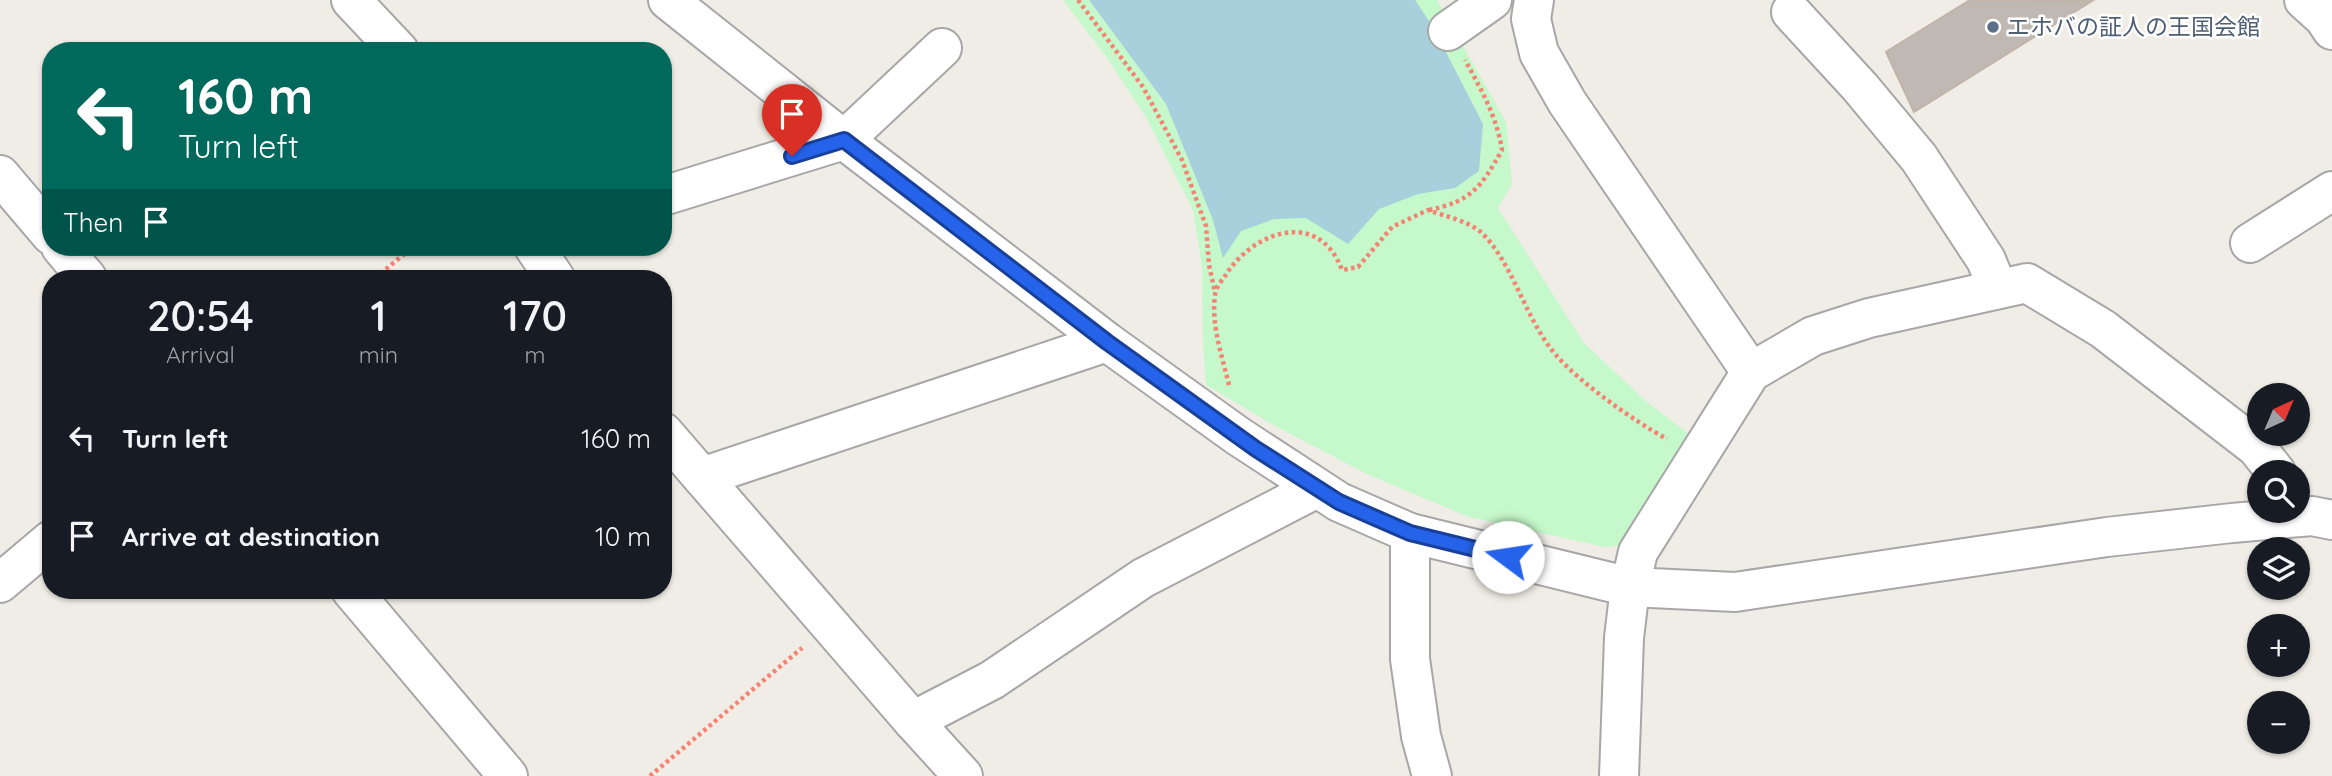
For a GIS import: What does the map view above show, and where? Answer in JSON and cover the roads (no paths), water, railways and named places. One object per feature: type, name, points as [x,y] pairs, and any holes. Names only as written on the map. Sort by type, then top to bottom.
[{"type":"street","points":[[351,0],[391,42]]},
{"type":"street","points":[[1448,31],[1492,0]]},
{"type":"street","points":[[1534,0],[1531,19],[1539,53],[1567,102],[1751,372]]},
{"type":"street","points":[[2304,0],[2324,18],[2332,30]]},
{"type":"street","points":[[681,3],[844,140],[1107,342],[1238,436],[1339,502],[1410,533],[1630,587],[1735,592],[2107,537],[2314,512]]},
{"type":"street","points":[[1790,12],[1860,87],[1919,158],[1986,260],[1998,289]]},
{"type":"street","points":[[672,194],[844,140],[942,48]]},
{"type":"street","points":[[0,175],[42,224]]},
{"type":"street","points":[[2250,243],[2332,191]]},
{"type":"street","points":[[69,256],[80,270]]},
{"type":"street","points":[[1619,776],[1624,638],[1630,587],[1638,552],[1751,372],[1813,336],[1869,318],[2027,283],[2103,329],[2256,447],[2266,460]]},
{"type":"street","points":[[702,477],[1107,342]]},
{"type":"street","points":[[672,442],[913,722],[963,776]]},
{"type":"street","points":[[913,722],[992,680],[1143,578],[1317,488]]},
{"type":"street","points":[[1410,533],[1410,659],[1421,736],[1432,776]]},
{"type":"street","points":[[0,583],[42,548]]},
{"type":"street","points":[[359,599],[508,776]]},
{"type":"water","points":[[1089,0],[1415,0],[1433,27],[1483,124],[1479,171],[1455,188],[1418,194],[1379,209],[1348,244],[1306,218],[1274,219],[1241,231],[1223,258],[1213,220],[1166,104]]},
{"type":"place","name":"エホバの証人の王国会館","points":[[1993,27]]}]
